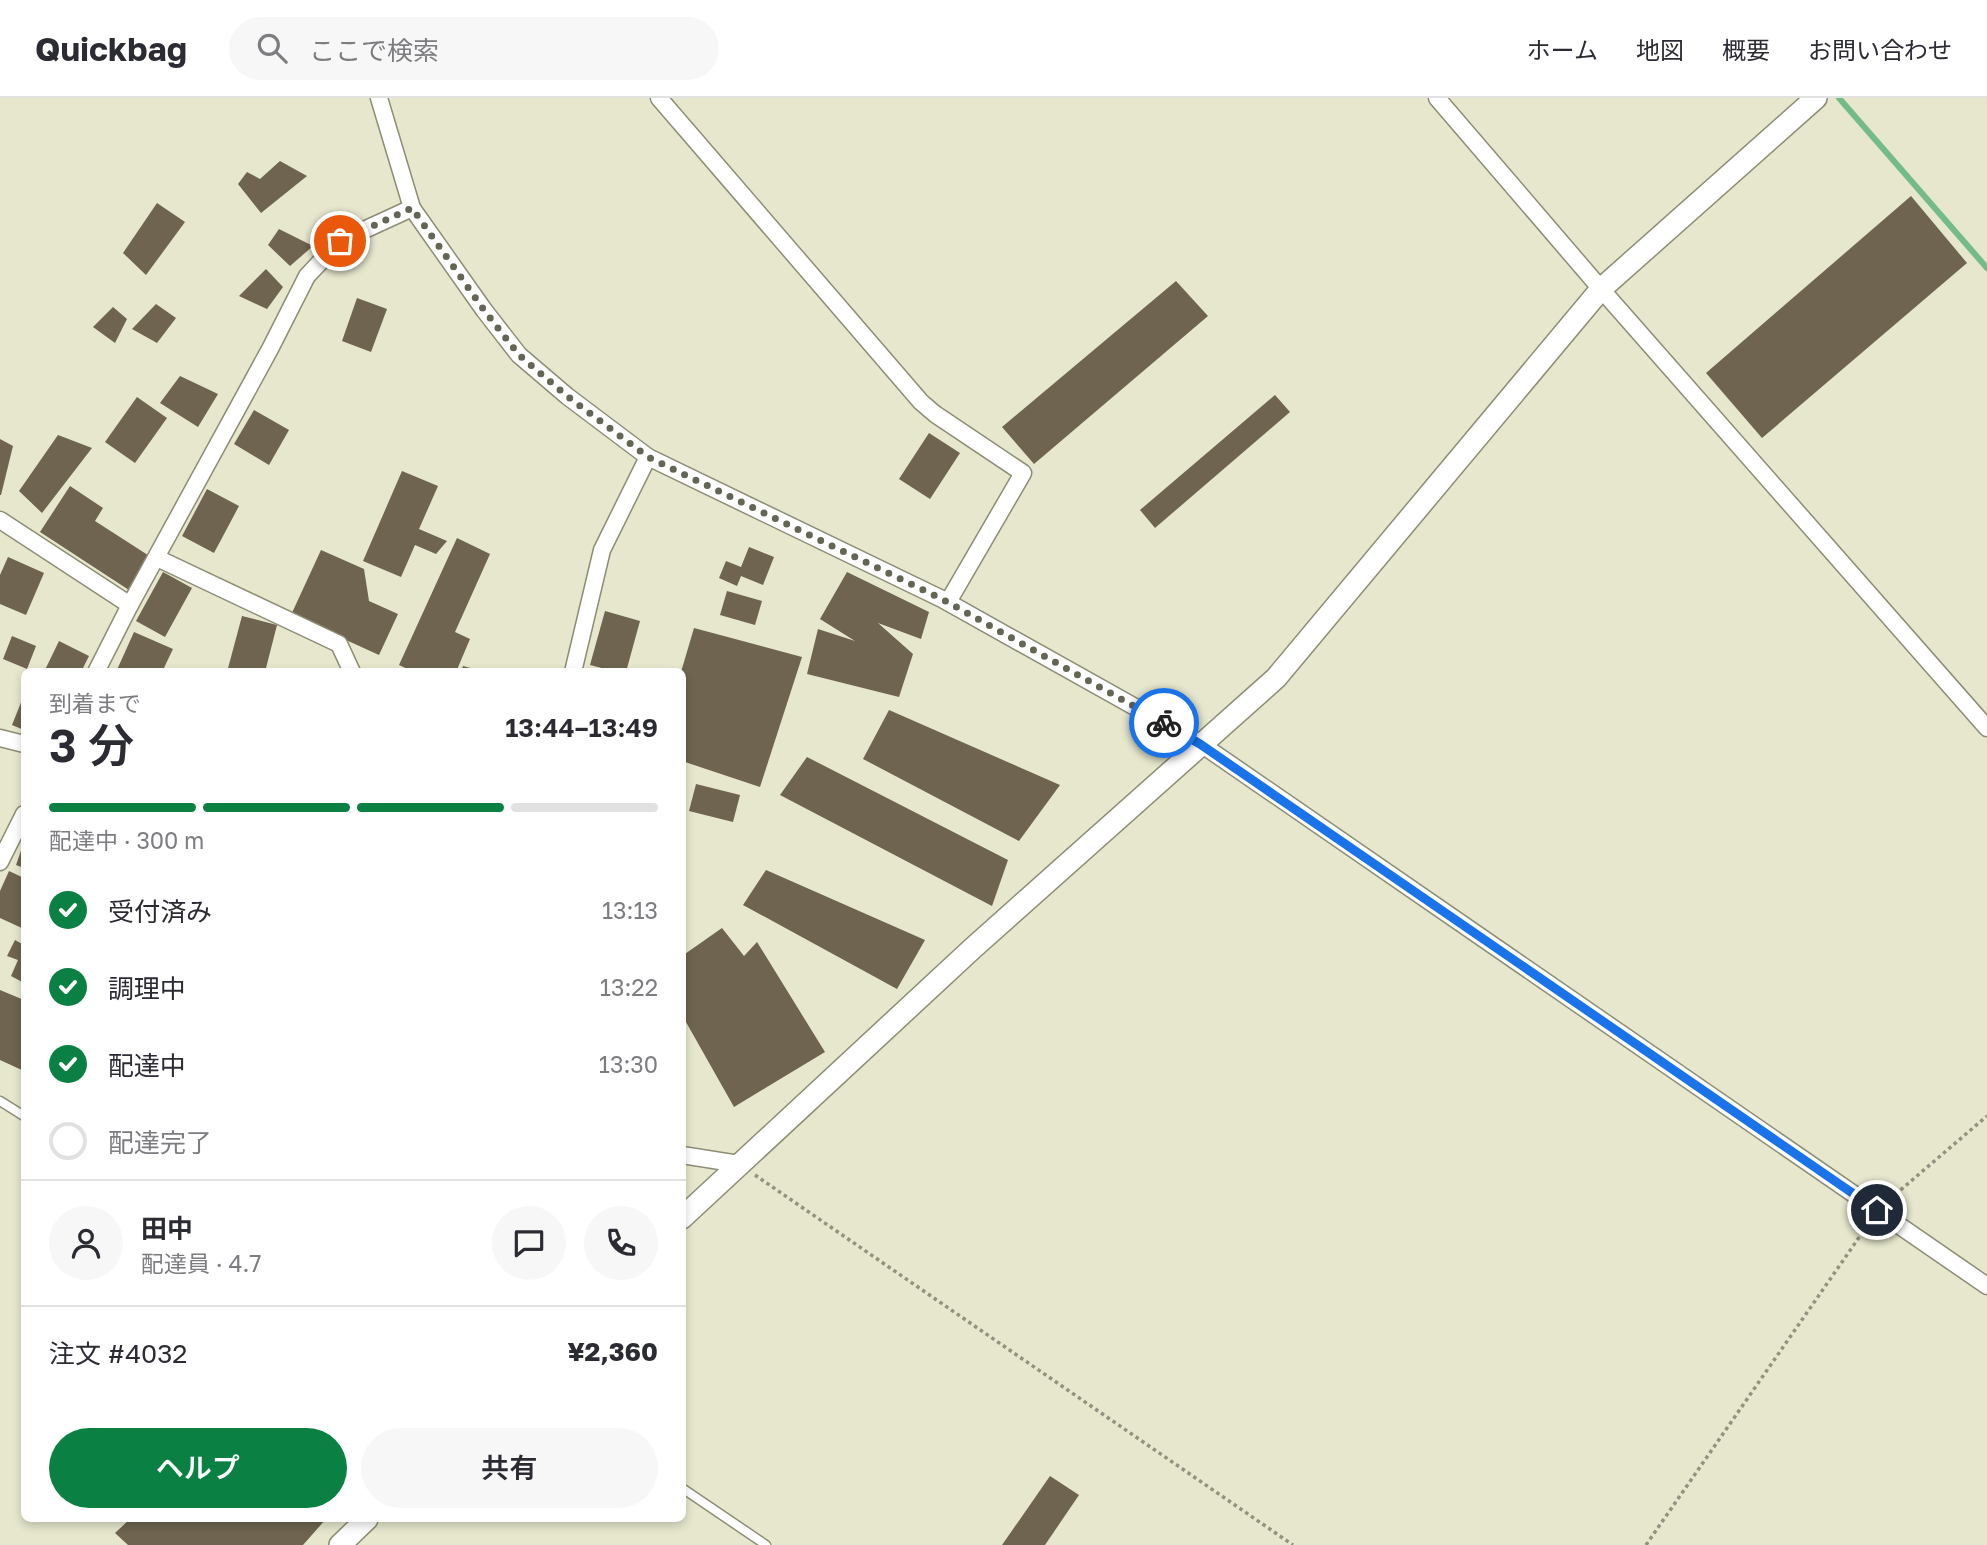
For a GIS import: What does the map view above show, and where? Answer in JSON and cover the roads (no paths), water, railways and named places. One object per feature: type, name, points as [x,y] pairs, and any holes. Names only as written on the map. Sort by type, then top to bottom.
[{"type":"street","points":[[379,98],[412,208],[484,310],[519,355],[567,396],[648,457],[948,602],[1200,744],[1987,1286]]},
{"type":"street","points":[[659,98],[922,402],[934,414],[1023,473],[948,602]]},
{"type":"street","points":[[1437,98],[1987,728]]},
{"type":"street","points":[[686,1214],[973,948],[1276,678],[1601,289],[1816,98]]},
{"type":"street","points":[[98,668],[307,276],[340,241],[412,208]]},
{"type":"street","points":[[574,668],[602,550],[648,457]]},
{"type":"street","points":[[0,520],[130,605]]},
{"type":"street","points":[[157,558],[339,644],[350,668]]},
{"type":"street","points":[[0,738],[21,743]]},
{"type":"street","points":[[0,862],[21,820]]},
{"type":"street","points":[[686,1156],[739,1164]]},
{"type":"street","points":[[340,1545],[364,1522]]},
{"type":"lane","points":[[0,1101],[21,1114]]},
{"type":"lane","points":[[686,1491],[766,1545]]},
{"type":"waterway","points":[[1839,98],[1987,268]]}]
